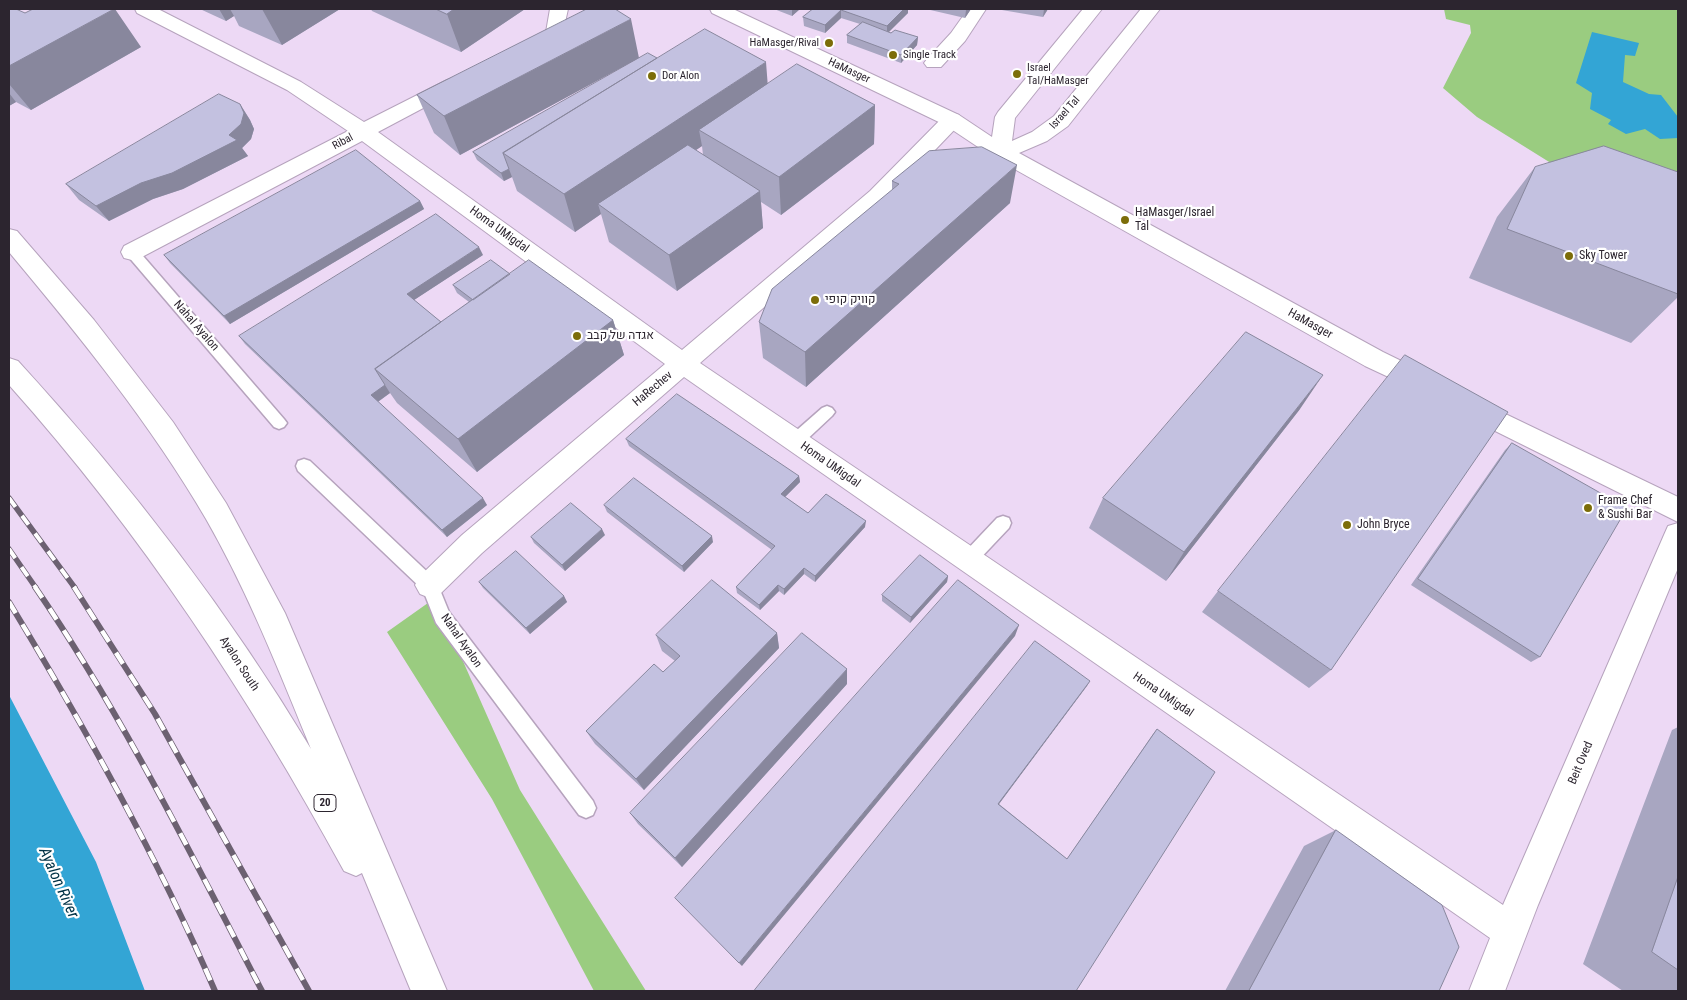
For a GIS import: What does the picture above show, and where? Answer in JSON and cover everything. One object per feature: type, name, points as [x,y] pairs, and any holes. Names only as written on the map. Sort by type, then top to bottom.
[{"type":"main road","name":"Homa UMigdal","points":[[144,9],[294,86],[364,132],[683,364],[1510,931]]},
{"type":"main road","points":[[555,33],[559,9]]},
{"type":"main road","name":"HaMasger","points":[[718,9],[952,120],[1000,152],[1374,359],[1678,510]]},
{"type":"main road","points":[[934,62],[958,37],[977,9]]},
{"type":"main road","points":[[974,158],[1000,152],[1005,117],[1093,9]]},
{"type":"main road","name":"Israel Tal","points":[[1000,152],[1024,146],[1043,136],[1060,121],[1151,9]]},
{"type":"main road","name":"Ribal","points":[[132,252],[468,78]]},
{"type":"main road","name":"HaMasger","points":[[952,120],[978,124],[1005,117]]},
{"type":"main road","name":"HaRechev","points":[[430,585],[472,544],[878,196],[952,120]]},
{"type":"main road","name":"HaRechev","points":[[878,196],[922,178]]},
{"type":"main road","points":[[9,236],[84,326],[164,429],[216,511],[270,613],[429,991]]},
{"type":"main road","name":"Ayalon South","points":[[9,368],[76,443],[141,522],[212,623],[260,696],[342,832],[395,931],[424,991]]},
{"type":"main road","name":"Beit Oved","points":[[1487,991],[1510,931],[1678,535]]},
{"type":"lane","name":"Nahal Ayalon","points":[[132,252],[279,423]]},
{"type":"lane","points":[[795,441],[827,412]]},
{"type":"lane","name":"Nahal Ayalon","points":[[304,466],[407,560],[430,585],[442,617],[586,808]]},
{"type":"lane","points":[[968,560],[1003,523]]},
{"type":"green space","points":[[1444,9],[1678,9],[1678,190],[1562,170],[1477,117],[1443,88],[1471,33],[1470,25],[1446,19]]},
{"type":"green space","points":[[435,598],[520,790],[646,991],[594,991],[492,799],[387,632]]},
{"type":"water","points":[[1592,32],[1639,43],[1635,56],[1625,55],[1623,82],[1649,94],[1661,95],[1678,117],[1678,138],[1660,139],[1645,129],[1626,134],[1608,124],[1611,120],[1590,109],[1592,93],[1576,83]]},
{"type":"water","name":"Ayalon River","points":[[9,695],[96,862],[145,991],[9,991]]},
{"type":"building","points":[[9,9],[16,9],[25,13],[33,9],[114,9],[9,66]]},
{"type":"building","points":[[436,9],[454,9],[447,14]]},
{"type":"building","points":[[587,9],[615,9],[631,19],[444,116],[417,95]]},
{"type":"building","points":[[813,9],[904,9],[887,26],[841,10],[825,25],[803,17]]},
{"type":"building","points":[[863,22],[891,33],[895,30],[918,37],[901,55],[847,35]]},
{"type":"building","points":[[705,29],[766,62],[564,194],[503,153]]},
{"type":"building","points":[[648,53],[657,58],[503,153],[509,169],[501,173],[473,152]]},
{"type":"building","points":[[797,64],[875,105],[779,177],[699,130]]},
{"type":"building","points":[[219,94],[240,104],[244,113],[241,124],[229,135],[237,140],[172,173],[141,183],[96,206],[66,184]]},
{"type":"building","points":[[688,145],[760,191],[669,255],[598,204]]},
{"type":"building","points":[[1604,146],[1678,172],[1678,294],[1507,229],[1535,167]]},
{"type":"building","points":[[982,147],[1017,165],[805,352],[759,322],[772,289],[899,184],[892,181],[929,151]]},
{"type":"building","points":[[356,150],[420,201],[224,316],[164,255]]},
{"type":"building","points":[[436,214],[479,247],[407,294],[441,322],[375,369],[385,385],[371,395],[483,498],[442,530],[239,336]]},
{"type":"building","points":[[491,260],[510,274],[473,300],[453,285]]},
{"type":"building","points":[[529,260],[613,320],[458,439],[375,369]]},
{"type":"building","points":[[1246,332],[1323,375],[1184,552],[1103,498]]},
{"type":"building","name":"John Bryce","points":[[1405,355],[1508,412],[1331,670],[1218,591]]},
{"type":"building","points":[[677,394],[799,476],[781,494],[808,513],[826,494],[866,521],[815,576],[804,568],[784,589],[778,585],[759,605],[736,587],[775,546],[626,439]]},
{"type":"building","points":[[1512,443],[1627,508],[1540,657],[1418,579]]},
{"type":"building","points":[[634,478],[712,536],[682,566],[604,505]]},
{"type":"building","points":[[571,503],[602,529],[562,565],[531,537]]},
{"type":"building","points":[[516,551],[564,596],[526,628],[479,582]]},
{"type":"building","points":[[920,555],[948,576],[911,617],[882,595]]},
{"type":"building","points":[[712,580],[777,633],[636,779],[586,731],[654,664],[663,672],[680,656],[656,635]]},
{"type":"building","points":[[958,580],[1019,625],[739,963],[675,898]]},
{"type":"building","points":[[802,633],[847,669],[675,858],[630,813]]},
{"type":"building","points":[[1035,641],[1090,681],[998,804],[1067,859],[1157,729],[1215,772],[1076,991],[754,991]]},
{"type":"building","points":[[1336,830],[1442,905],[1459,947],[1439,991],[1249,991]]},
{"type":"building","points":[[1678,877],[1678,970],[1652,952]]},
{"type":"railway","points":[[9,498],[75,588]]},
{"type":"railway","points":[[9,549],[36,588]]},
{"type":"railway","points":[[35,587],[67,635],[126,735],[182,836],[262,991]]},
{"type":"railway","points":[[74,587],[155,714],[309,991]]},
{"type":"railway","points":[[9,602],[119,793],[169,891],[215,991]]},
{"type":"place","name":"HaMasger/Rival","points":[[829,43]]},
{"type":"place","name":"Single Track","points":[[893,55]]},
{"type":"place","name":"Israel Tal/HaMasger","points":[[1017,74]]},
{"type":"place","name":"Dor Alon","points":[[652,76]]},
{"type":"place","name":"HaMasger/Israel Tal","points":[[1125,220]]},
{"type":"place","name":"Sky Tower","points":[[1569,256]]},
{"type":"place","name":"קוויק קופי","points":[[815,300]]},
{"type":"place","name":"אגדה של קבב","points":[[577,336]]},
{"type":"place","name":"Frame Chef & Sushi Bar","points":[[1588,508]]},
{"type":"place","name":"John Bryce","points":[[1347,525]]}]
